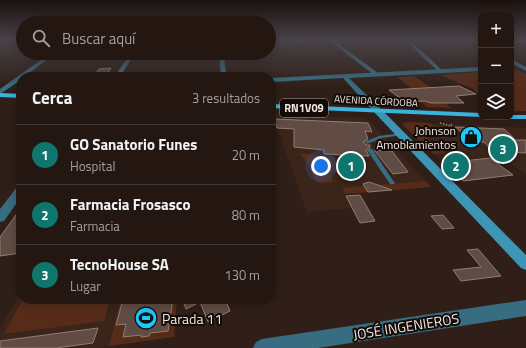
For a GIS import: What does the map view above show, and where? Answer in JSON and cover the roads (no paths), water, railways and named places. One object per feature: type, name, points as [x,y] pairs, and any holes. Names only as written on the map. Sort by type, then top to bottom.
[{"type":"main road","points":[[0,93],[16,95]]},
{"type":"main road","name":"AVENIDA CÓRDOBA","points":[[276,106],[478,116]]},
{"type":"main road","points":[[378,111],[526,264]]},
{"type":"main road","points":[[514,117],[526,118]]},
{"type":"street","points":[[351,55],[376,74]]},
{"type":"street","points":[[423,55],[440,71]]},
{"type":"street","points":[[28,72],[45,60]]},
{"type":"street","points":[[120,72],[128,60]]},
{"type":"street","points":[[223,60],[224,72]]},
{"type":"street","points":[[514,63],[526,69]]},
{"type":"street","points":[[514,67],[526,69]]},
{"type":"street","points":[[276,80],[478,69]]},
{"type":"street","points":[[344,76],[378,111]]},
{"type":"street","points":[[0,93],[16,81]]},
{"type":"street","points":[[0,218],[16,196]]},
{"type":"street","name":"JOSÉ INGENIEROS","points":[[262,348],[526,308]]},
{"type":"lane","points":[[367,142],[381,137],[400,134]]},
{"type":"lane","points":[[370,150],[392,183]]},
{"type":"place","name":"Johnson Amoblamientos","points":[[471,137]]},
{"type":"place","name":"TecnoHouse SA","points":[[503,149]]},
{"type":"place","name":"GO Sanatorio Funes","points":[[351,166]]},
{"type":"place","name":"Farmacia Frosasco","points":[[456,166]]},
{"type":"place","name":"Parada 11","points":[[146,318]]}]
